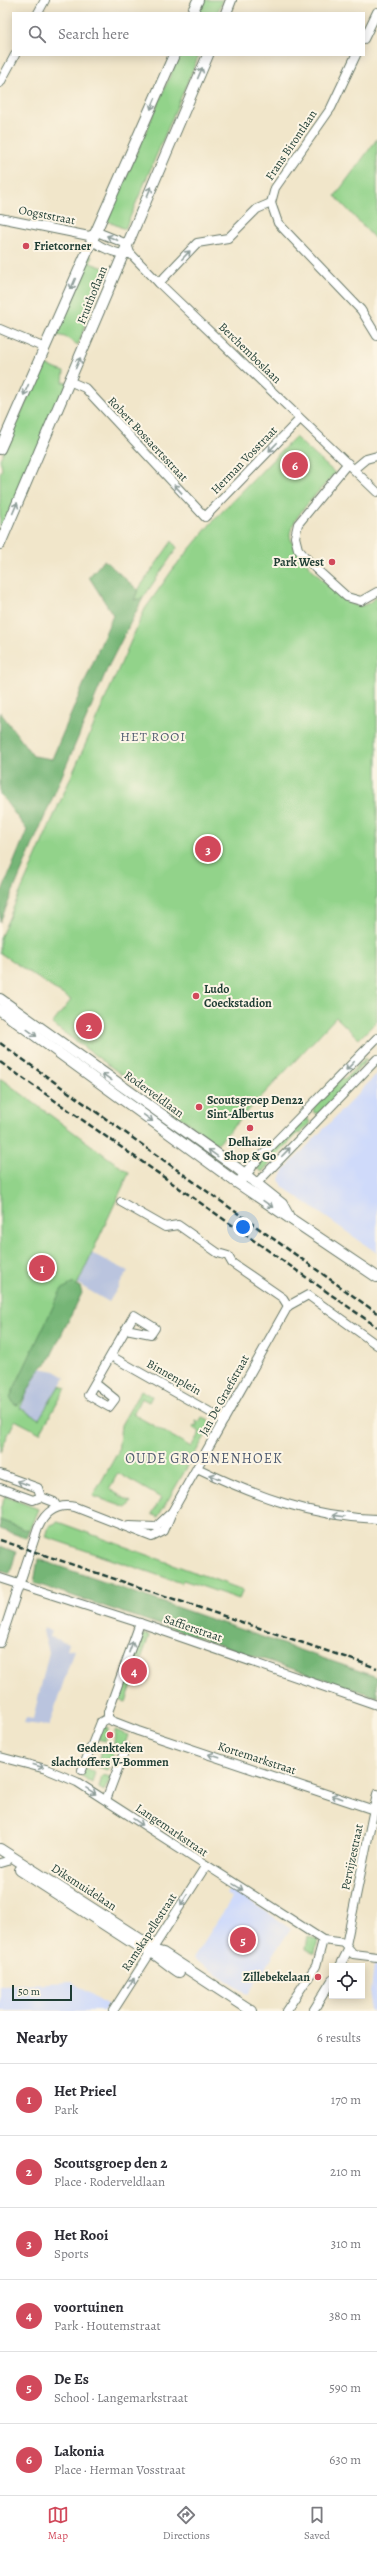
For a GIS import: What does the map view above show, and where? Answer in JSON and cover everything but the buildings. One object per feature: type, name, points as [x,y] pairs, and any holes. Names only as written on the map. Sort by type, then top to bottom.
[{"type":"street","points":[[39,12],[45,0]]},
{"type":"street","points":[[192,12],[198,0]]},
{"type":"street","points":[[226,12],[232,0]]},
{"type":"street","points":[[365,37],[377,12]]},
{"type":"street","points":[[0,83],[14,56]]},
{"type":"street","name":"Fruithoflaan","points":[[0,449],[174,56]]},
{"type":"street","name":"Fruithoflaan","points":[[0,544],[126,251],[208,56]]},
{"type":"street","name":"Frans Birontlaan","points":[[272,203],[275,188],[331,108],[356,56]]},
{"type":"street","points":[[159,283],[197,243],[228,238],[257,209],[272,203],[278,223],[361,310],[377,336]]},
{"type":"street","name":"Oogststraat","points":[[0,218],[93,236],[126,251]]},
{"type":"street","name":"Oogststraat","points":[[93,236],[126,251]]},
{"type":"street","name":"Berchemboslaan","points":[[126,251],[377,492]]},
{"type":"street","points":[[0,329],[45,348]]},
{"type":"street","name":"Robert Bossaertsstraat","points":[[70,382],[84,388],[205,518]]},
{"type":"street","name":"Herman Vosstraat","points":[[205,518],[300,419]]},
{"type":"street","points":[[377,456],[351,466],[298,524],[296,541],[304,556],[347,597],[361,601],[377,592]]},
{"type":"street","name":"Roderveldlaan","points":[[0,999],[248,1171],[253,1187]]},
{"type":"street","name":"Roderveldlaan","points":[[0,1010],[238,1183],[253,1187],[282,1204],[288,1215],[377,1277]]},
{"type":"street","points":[[238,1183],[377,1038]]},
{"type":"street","points":[[253,1187],[377,1059]]},
{"type":"street","points":[[306,1111],[316,1121]]},
{"type":"street","points":[[121,1202],[165,1227],[178,1225],[218,1253],[228,1256],[232,1263],[283,1298],[288,1306],[308,1295],[377,1345]]},
{"type":"street","name":"Jan De Graefstraat","points":[[129,1526],[149,1528],[158,1526],[172,1512],[288,1306]]},
{"type":"street","points":[[95,1383],[126,1329]]},
{"type":"street","name":"Binnenplein","points":[[111,1356],[224,1420]]},
{"type":"street","points":[[197,1468],[246,1492],[287,1506],[323,1514],[377,1519]]},
{"type":"street","points":[[0,1474],[38,1488],[41,1497]]},
{"type":"street","points":[[0,1488],[33,1500],[41,1497],[54,1502],[57,1507]]},
{"type":"street","points":[[0,1643],[40,1523],[47,1514],[57,1507],[75,1507],[129,1526],[146,1535],[157,1536],[164,1531],[172,1512]]},
{"type":"street","name":"Saffierstraat","points":[[0,1578],[140,1623],[377,1705]]},
{"type":"street","points":[[82,1770],[101,1722],[108,1718],[108,1712],[140,1623]]},
{"type":"street","name":"Kortemarkstraat","points":[[108,1718],[133,1729],[374,1810]]},
{"type":"street","points":[[106,1800],[126,1747]]},
{"type":"street","name":"Langemarkstraat","points":[[0,1757],[54,1771],[106,1800],[205,1867],[323,1940]]},
{"type":"street","name":"Pervijzestraat","points":[[341,1963],[347,1947],[350,1924],[377,1794]]},
{"type":"street","name":"Diksmuidelaan","points":[[0,1849],[143,1941],[159,1959],[240,2011]]},
{"type":"street","name":"Diksmuidelaan","points":[[2,1860],[139,1947],[163,1953],[252,2011]]},
{"type":"street","name":"Ramskapellestraat","points":[[113,2011],[205,1867]]},
{"type":"street","points":[[286,2011],[316,1966],[323,1940],[347,1947],[353,1954],[377,1957]]},
{"type":"street","points":[[313,2011],[329,1985]]},
{"type":"shaded area","points":[[377,1074],[377,1253],[283,1187],[280,1179],[285,1169]]},
{"type":"shaded area","points":[[91,1253],[128,1271],[109,1302],[78,1284]]},
{"type":"shaded area","points":[[39,1368],[55,1371],[65,1377],[39,1420],[20,1408]]},
{"type":"shaded area","points":[[44,1627],[52,1631],[50,1637],[69,1643],[67,1649],[74,1650],[49,1726],[24,1723],[26,1718],[33,1719],[49,1652],[43,1631]]},
{"type":"shaded area","points":[[230,1888],[291,1928],[248,1994],[193,1959],[232,1898],[226,1894]]},
{"type":"shaded area","points":[[374,1964],[377,1964],[377,2011],[369,2011]]},
{"type":"shaded area","points":[[72,1982],[108,2005],[104,2011],[0,2011],[0,1985]]},
{"type":"green space","points":[[202,0],[223,0],[217,12],[197,12]]},
{"type":"green space","points":[[179,56],[199,56],[125,229],[107,221]]},
{"type":"green space","points":[[377,139],[377,241],[335,196]]},
{"type":"green space","points":[[88,254],[92,257],[90,263],[107,269],[78,345],[65,337],[53,334],[66,313]]},
{"type":"green space","points":[[40,363],[64,372],[63,382],[68,383],[0,537],[0,473],[2,469],[0,459],[33,387]]},
{"type":"green space","name":"HET ROOI","points":[[295,437],[335,473],[309,502],[296,520],[290,535],[292,542],[318,576],[341,597],[358,606],[366,604],[377,596],[377,1021],[359,1039],[336,1017],[217,1144],[52,1024],[71,1000],[0,953],[0,938],[145,609],[173,569],[213,521]]},
{"type":"green space","points":[[172,541],[177,548],[143,598],[134,600],[138,590]]},
{"type":"green space","points":[[104,560],[138,590],[134,600],[143,598],[108,667],[0,922],[0,896],[27,830],[0,794],[0,712],[33,756],[52,759],[113,615],[89,577]]},
{"type":"green space","points":[[365,1058],[367,1060],[346,1082],[348,1084],[320,1113],[314,1113],[313,1109],[341,1078],[344,1080]]},
{"type":"green space","points":[[0,1078],[129,1173],[20,1408],[39,1419],[59,1386],[66,1388],[40,1433],[15,1420],[0,1452]]},
{"type":"green space","points":[[304,1117],[308,1119],[310,1123],[300,1134],[298,1133],[262,1172],[255,1167],[269,1152],[271,1153]]},
{"type":"green space","points":[[73,1283],[80,1287],[82,1293],[48,1362],[35,1377],[23,1400],[18,1405],[14,1404],[10,1397],[61,1290]]},
{"type":"green space","points":[[141,1390],[152,1396],[149,1402],[141,1398],[133,1414],[191,1447],[200,1432],[193,1427],[194,1425],[197,1426],[196,1421],[199,1422],[202,1417],[208,1419],[211,1426],[158,1517],[152,1514],[161,1498],[118,1473],[109,1489],[131,1502],[127,1508],[93,1496],[118,1452],[121,1425]]},
{"type":"green space","points":[[5,1496],[38,1509],[29,1531],[0,1520],[0,1509]]},
{"type":"green space","points":[[0,1520],[29,1531],[26,1538],[0,1529]]},
{"type":"green space","points":[[58,1522],[243,1590],[239,1599],[183,1580],[181,1583],[46,1537],[49,1526]]},
{"type":"green space","points":[[0,1546],[16,1552],[10,1574],[0,1570]]},
{"type":"green space","points":[[38,1559],[377,1677],[377,1697],[34,1583]]},
{"type":"green space","points":[[143,1634],[149,1636],[126,1702],[120,1700]]},
{"type":"green space","points":[[102,1726],[108,1728],[105,1741],[98,1739]]},
{"type":"green space","points":[[115,1730],[128,1735],[124,1747],[114,1744]]},
{"type":"green space","points":[[103,1746],[114,1749],[107,1770],[96,1766]]},
{"type":"green space","points":[[85,1768],[95,1772],[92,1783],[82,1777]]},
{"type":"green space","points":[[102,1775],[111,1777],[104,1791],[99,1788]]},
{"type":"green space","points":[[308,1937],[318,1939],[315,1953],[306,1949]]},
{"type":"railway","points":[[0,1043],[377,1313]]},
{"type":"railway","points":[[0,1062],[377,1327]]},
{"type":"railway","points":[[0,1540],[377,1668]]},
{"type":"place","name":"Frietcorner","points":[[26,246]]},
{"type":"place","name":"Lakonia","points":[[295,465]]},
{"type":"place","name":"Park West","points":[[332,562]]},
{"type":"place","name":"Het Rooi","points":[[208,849]]},
{"type":"place","name":"Ludo Coeckstadion","points":[[196,996]]},
{"type":"place","name":"Scoutsgroep den 2","points":[[89,1026]]},
{"type":"place","name":"Scoutsgroep Den22 Sint-Albertus","points":[[199,1107]]},
{"type":"place","name":"Delhaize Shop & Go","points":[[250,1128]]},
{"type":"place","name":"Het Prieel","points":[[42,1268]]},
{"type":"place","name":"voortuinen","points":[[134,1671]]},
{"type":"place","name":"Gedenkteken slachtoffers V-Bommen","points":[[110,1735]]},
{"type":"place","name":"De Es","points":[[243,1940]]},
{"type":"place","name":"Zillebekelaan","points":[[318,1977]]},
{"type":"district","name":"HET ROOI","points":[[153,736]]},
{"type":"district","name":"OUDE GROENENHOEK","points":[[204,1458]]}]
